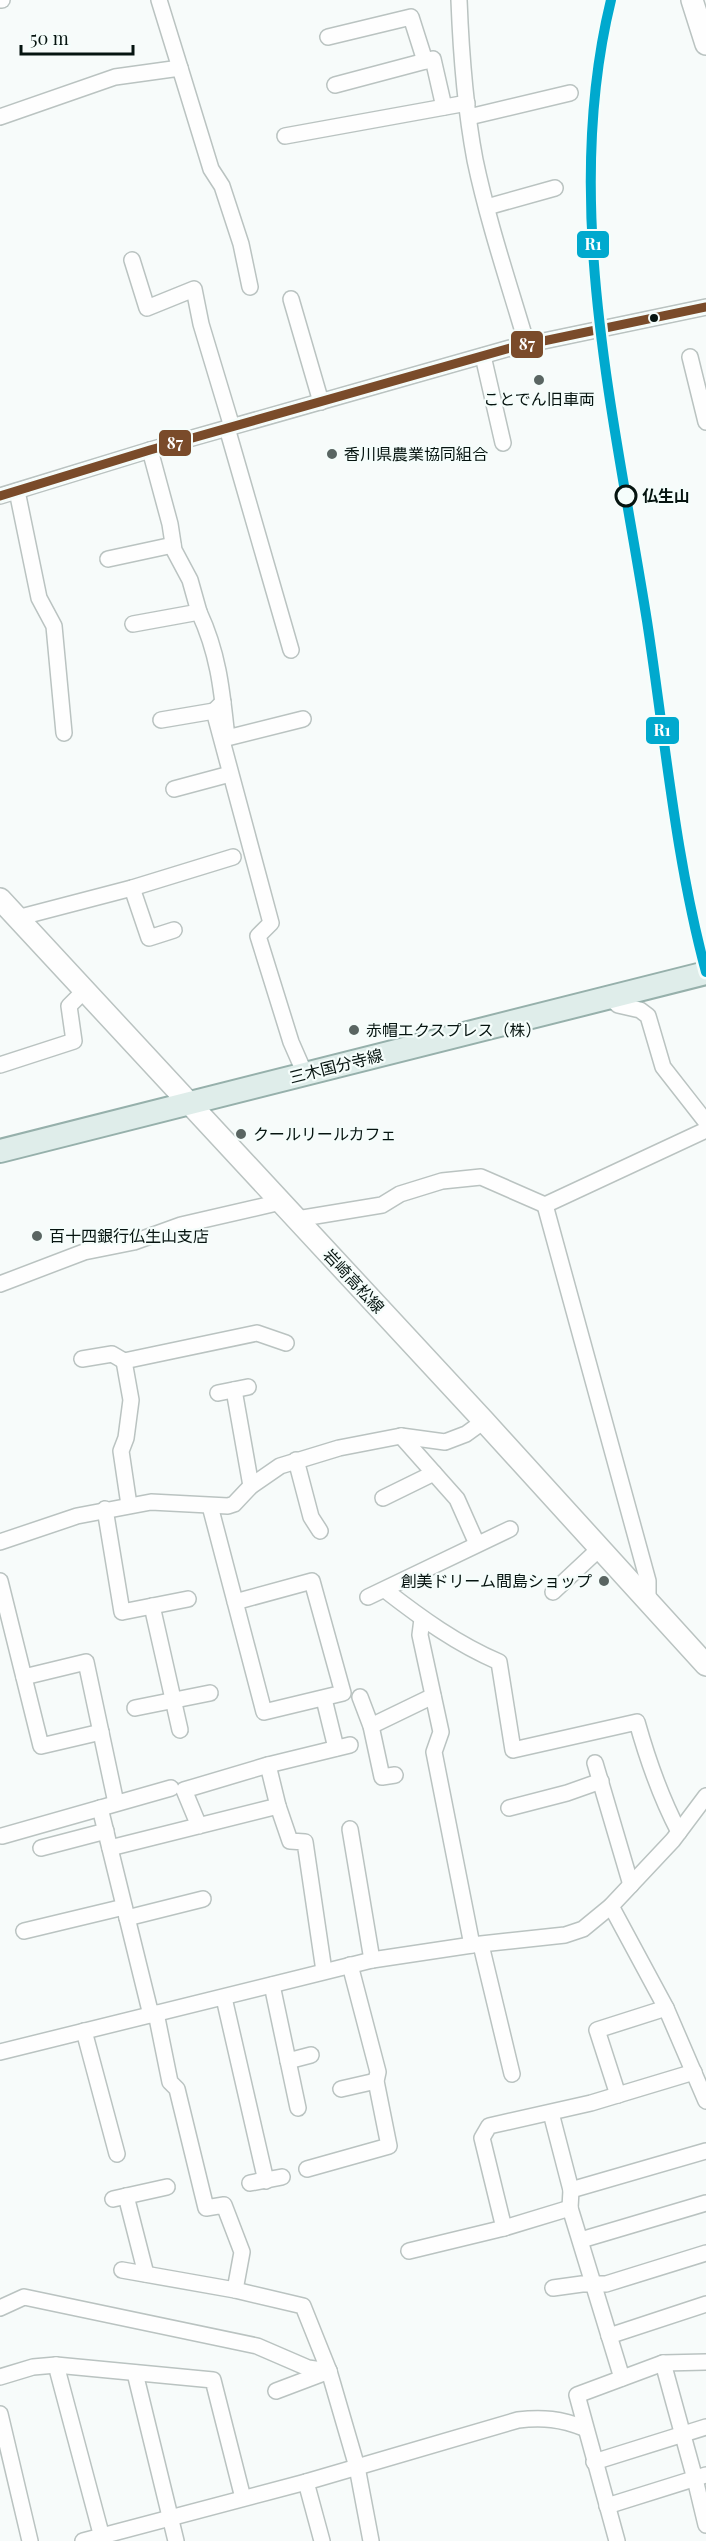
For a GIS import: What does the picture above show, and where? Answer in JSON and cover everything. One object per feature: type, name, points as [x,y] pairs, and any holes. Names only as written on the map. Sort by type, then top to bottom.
[{"type":"main road","points":[[692,0],[706,44]]},
{"type":"main road","name":"岩崎高松線","points":[[0,900],[484,1421],[648,1604],[706,1665]]},
{"type":"main road","name":"三木国分寺線","points":[[0,1151],[706,973]]},
{"type":"street","points":[[159,0],[211,169],[222,186],[241,244],[250,287]]},
{"type":"street","points":[[459,0],[460,50],[476,160],[487,207],[527,345]]},
{"type":"street","points":[[328,37],[411,17],[425,61]]},
{"type":"street","points":[[335,85],[433,59],[444,107]]},
{"type":"street","points":[[0,117],[115,77],[180,68]]},
{"type":"street","points":[[285,136],[444,107],[468,110],[570,93]]},
{"type":"street","points":[[487,207],[555,188]]},
{"type":"street","points":[[132,260],[147,308],[194,289],[201,324],[291,650]]},
{"type":"street","points":[[291,299],[321,402]]},
{"type":"street","points":[[0,496],[150,450],[483,356],[600,328],[635,323],[706,307]]},
{"type":"street","points":[[483,356],[503,443]]},
{"type":"street","points":[[690,357],[706,423]]},
{"type":"street","points":[[150,450],[170,524],[173,545],[190,580],[219,666],[219,707],[230,774],[271,923],[258,936],[291,1042],[305,1074]]},
{"type":"street","points":[[17,491],[39,598],[54,626],[64,733]]},
{"type":"street","points":[[108,559],[173,545]]},
{"type":"street","points":[[133,624],[199,612]]},
{"type":"street","points":[[219,707],[227,738],[303,719]]},
{"type":"street","points":[[161,720],[219,707]]},
{"type":"street","points":[[174,789],[230,774]]},
{"type":"street","points":[[17,918],[132,888],[233,857]]},
{"type":"street","points":[[132,888],[149,938],[174,930]]},
{"type":"street","points":[[0,1065],[74,1041],[69,1006],[85,990]]},
{"type":"street","points":[[609,997],[618,1005],[640,1010],[648,1016],[663,1067],[706,1122]]},
{"type":"street","points":[[297,1219],[382,1205],[400,1194],[442,1181],[481,1177],[545,1205],[706,1130]]},
{"type":"street","points":[[0,1284],[84,1252],[134,1242],[181,1225],[281,1202]]},
{"type":"street","points":[[545,1205],[648,1581],[648,1604]]},
{"type":"street","points":[[82,1359],[112,1354],[124,1361],[257,1333],[286,1343]]},
{"type":"street","points":[[124,1361],[131,1400],[126,1438],[121,1450],[129,1505]]},
{"type":"street","points":[[218,1393],[241,1388],[251,1486]]},
{"type":"street","points":[[0,1542],[77,1516],[129,1505],[152,1502],[210,1506],[234,1504],[251,1486],[280,1466],[339,1448],[401,1436],[445,1442],[466,1434],[484,1421]]},
{"type":"street","points":[[401,1436],[457,1499],[477,1544]]},
{"type":"street","points":[[296,1461],[311,1517],[320,1531]]},
{"type":"street","points":[[383,1498],[434,1473]]},
{"type":"street","points":[[210,1506],[235,1602],[264,1712],[343,1693],[312,1581],[235,1602]]},
{"type":"street","points":[[105,1509],[123,1612],[188,1599]]},
{"type":"street","points":[[368,1597],[510,1529]]},
{"type":"street","points":[[553,1592],[599,1549]]},
{"type":"street","points":[[0,1581],[41,1746],[100,1732]]},
{"type":"street","points":[[385,1590],[422,1618],[478,1653],[499,1662],[513,1750],[637,1722],[649,1765],[663,1802],[679,1832]]},
{"type":"street","points":[[152,1606],[180,1730]]},
{"type":"street","points":[[422,1618],[420,1635],[441,1732],[434,1752],[477,1945],[512,2074]]},
{"type":"street","points":[[24,1677],[86,1662],[116,1803]]},
{"type":"street","points":[[135,1708],[210,1693]]},
{"type":"street","points":[[360,1696],[371,1725],[382,1777],[395,1775]]},
{"type":"street","points":[[371,1725],[433,1696]]},
{"type":"street","points":[[199,1826],[184,1790],[343,1746],[324,1699]]},
{"type":"street","points":[[595,1762],[631,1885]]},
{"type":"street","points":[[268,1765],[290,1841],[305,1842],[324,1971]]},
{"type":"street","points":[[509,1808],[567,1793],[601,1781]]},
{"type":"street","points":[[2,1836],[171,1788]]},
{"type":"street","points":[[0,2052],[372,1960],[565,1935],[583,1929],[611,1906],[631,1885],[679,1832],[706,1796]]},
{"type":"street","points":[[110,1848],[278,1806]]},
{"type":"street","points":[[100,1808],[125,1913],[154,2014],[170,2082],[177,2089],[206,2208],[224,2205],[242,2252],[235,2290]]},
{"type":"street","points":[[350,1829],[372,1960]]},
{"type":"street","points":[[41,1848],[106,1831]]},
{"type":"street","points":[[24,1931],[203,1899]]},
{"type":"street","points":[[611,1906],[666,2008],[706,2101]]},
{"type":"street","points":[[307,2169],[389,2146],[376,2081],[378,2072],[350,1965]]},
{"type":"street","points":[[272,1985],[298,2108]]},
{"type":"street","points":[[224,1998],[266,2181]]},
{"type":"street","points":[[618,2094],[597,2030],[666,2008]]},
{"type":"street","points":[[84,2031],[117,2154]]},
{"type":"street","points":[[288,2061],[311,2055]]},
{"type":"street","points":[[504,2228],[482,2138],[489,2126],[551,2113],[694,2072]]},
{"type":"street","points":[[341,2089],[376,2081]]},
{"type":"street","points":[[551,2113],[571,2190],[570,2208],[622,2378]]},
{"type":"street","points":[[571,2190],[706,2151]]},
{"type":"street","points":[[250,2183],[282,2177]]},
{"type":"street","points":[[146,2274],[119,2198],[167,2187]]},
{"type":"street","points":[[581,2240],[706,2203]]},
{"type":"street","points":[[409,2251],[504,2228],[570,2208]]},
{"type":"street","points":[[554,2288],[582,2284],[606,2284],[706,2253]]},
{"type":"street","points":[[122,2270],[235,2290],[303,2306],[329,2372],[357,2468],[370,2541]]},
{"type":"street","points":[[0,2308],[24,2297],[257,2346],[308,2367],[329,2372]]},
{"type":"street","points":[[609,2336],[706,2304]]},
{"type":"street","points":[[616,2541],[577,2395],[663,2363],[706,2362]]},
{"type":"street","points":[[663,2363],[682,2435],[701,2477],[706,2525]]},
{"type":"street","points":[[56,2365],[103,2539]]},
{"type":"street","points":[[0,2377],[33,2367],[56,2365],[213,2380],[243,2498]]},
{"type":"street","points":[[276,2391],[329,2372]]},
{"type":"street","points":[[135,2373],[176,2541]]},
{"type":"street","points":[[0,2414],[30,2541]]},
{"type":"street","points":[[83,2541],[103,2539],[518,2420],[541,2417],[563,2420],[584,2428]]},
{"type":"street","points":[[594,2462],[706,2427]]},
{"type":"street","points":[[606,2506],[701,2477]]},
{"type":"street","points":[[306,2482],[322,2541]]},
{"type":"transit line","name":"R1","points":[[611,0],[597,77],[591,154],[592,232],[598,311],[608,389],[647,621],[678,841],[706,972]]},
{"type":"transit line","name":"87","points":[[0,496],[150,450],[510,348],[706,307]]},
{"type":"place","name":"ことでん旧車両","points":[[539,380]]},
{"type":"place","name":"香川県農業協同組合","points":[[332,454]]},
{"type":"place","name":"仏生山","points":[[626,496]]},
{"type":"place","name":"赤帽エクスプレス（株）","points":[[354,1030]]},
{"type":"place","name":"クールリールカフェ","points":[[241,1134]]},
{"type":"place","name":"百十四銀行仏生山支店","points":[[37,1236]]},
{"type":"place","name":"創美ドリーム間島ショップ","points":[[604,1581]]}]
